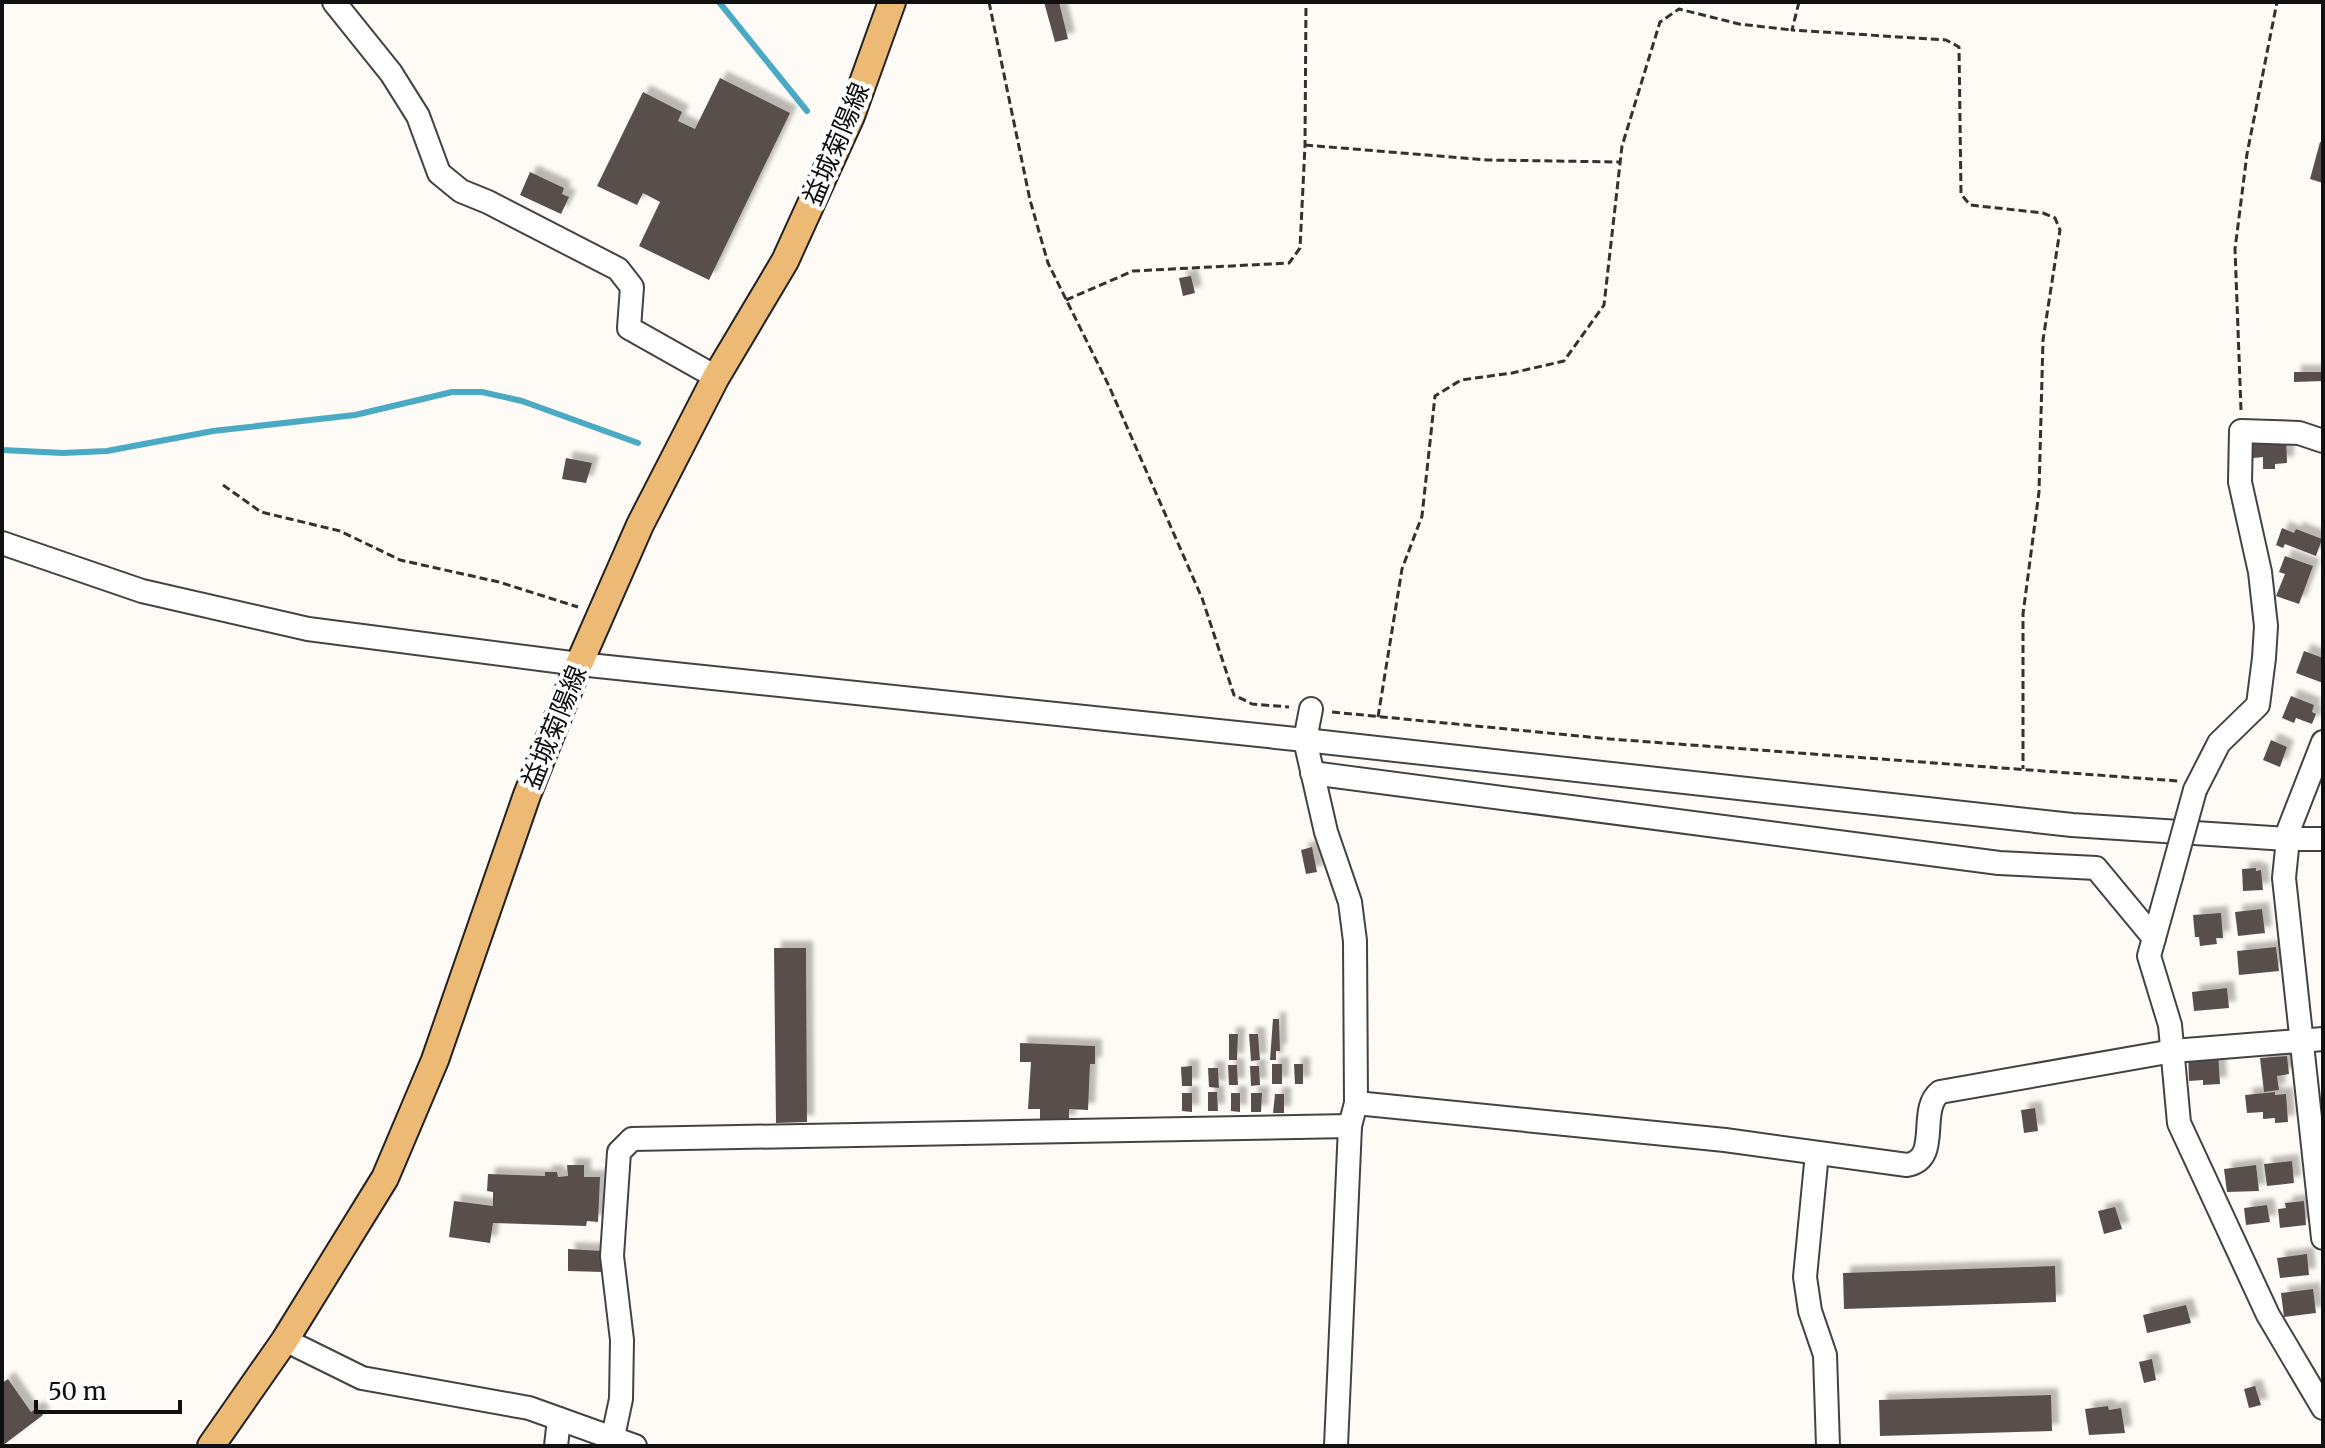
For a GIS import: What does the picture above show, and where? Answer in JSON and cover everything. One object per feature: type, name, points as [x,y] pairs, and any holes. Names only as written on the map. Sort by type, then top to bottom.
[{"type":"main road","name":"益城菊陽線","points":[[211,1446],[285,1340],[385,1178],[435,1060],[527,795],[579,664],[640,525],[716,377],[785,261],[851,116],[892,2]]},
{"type":"street","points":[[334,2],[391,73],[418,116],[439,173],[461,191],[618,269],[632,287],[629,328],[716,377]]},
{"type":"street","points":[[2323,441],[2299,433],[2241,431],[2240,482],[2260,572],[2266,626],[2258,705],[2219,743],[2197,786],[2149,956],[2170,1025],[2179,1123],[2268,1315],[2323,1408]]},
{"type":"street","points":[[2,543],[142,591],[308,629],[579,664],[2072,825],[2323,839]]},
{"type":"street","points":[[1311,709],[1305,740],[1326,832],[1350,902],[1355,941],[1356,1103],[1350,1126],[1336,1446]]},
{"type":"street","points":[[2323,742],[2287,839],[2284,878],[2313,1040],[2323,1238]]},
{"type":"street","points":[[1312,773],[1999,863],[2096,868],[2154,938]]},
{"type":"street","points":[[1356,1103],[1710,1138],[1912,1165],[1924,1155],[1931,1101],[1940,1092],[2173,1051],[2313,1040]]},
{"type":"street","points":[[612,1442],[621,1399],[622,1340],[612,1256],[619,1152],[632,1139],[1350,1126]]},
{"type":"street","points":[[1817,1153],[1805,1277],[1810,1311],[1825,1355],[1828,1446]]},
{"type":"street","points":[[285,1340],[362,1378],[529,1408],[612,1442],[635,1446]]},
{"type":"street","points":[[556,1446],[559,1419]]},
{"type":"path","points":[[989,2],[1030,200],[1048,263],[1109,386],[1202,598],[1234,695],[1252,704],[1610,739],[2023,769],[2197,786]]},
{"type":"path","points":[[1066,300],[1133,271],[1289,263],[1300,248],[1305,145],[1306,2]]},
{"type":"path","points":[[1792,30],[1799,2]]},
{"type":"path","points":[[2241,431],[2235,249],[2247,154],[2277,2]]},
{"type":"path","points":[[1378,717],[1402,569],[1422,516],[1435,396],[1461,380],[1564,361],[1604,305],[1622,146],[1660,22],[1679,9],[1739,24],[1946,40],[1959,47],[1961,194],[1970,205],[2043,213],[2055,218],[2060,230],[2043,340],[2039,492],[2023,614],[2023,769]]},
{"type":"path","points":[[1305,145],[1487,160],[1620,162]]},
{"type":"path","points":[[223,485],[261,512],[340,531],[400,560],[499,582],[601,615]]},
{"type":"building","points":[[1044,2],[1059,2],[1068,39],[1055,42]]},
{"type":"building","points":[[720,78],[790,113],[709,280],[639,246],[660,202],[643,193],[637,205],[597,186],[643,92],[682,112],[678,121],[695,129]]},
{"type":"building","points":[[2320,142],[2323,143],[2323,183],[2310,179]]},
{"type":"building","points":[[530,172],[564,188],[562,194],[569,197],[561,214],[520,195]]},
{"type":"building","points":[[1191,276],[1195,293],[1183,296],[1179,278]]},
{"type":"building","points":[[2294,372],[2323,372],[2323,381],[2294,382]]},
{"type":"building","points":[[2286,436],[2287,463],[2275,464],[2275,469],[2263,469],[2263,457],[2253,458],[2253,464],[2244,464],[2243,445],[2253,445],[2253,440]]},
{"type":"building","points":[[566,458],[592,463],[586,483],[562,479]]},
{"type":"building","points":[[2282,528],[2294,533],[2296,529],[2322,539],[2316,556],[2285,544],[2283,548],[2276,545]]},
{"type":"building","points":[[2285,556],[2313,566],[2299,604],[2276,596],[2285,574],[2279,572]]},
{"type":"building","points":[[2304,651],[2323,658],[2323,683],[2296,673]]},
{"type":"building","points":[[2291,696],[2314,705],[2312,712],[2316,714],[2312,724],[2296,718],[2294,723],[2282,718]]},
{"type":"building","points":[[2271,740],[2287,747],[2280,767],[2263,760]]},
{"type":"building","points":[[1312,847],[1317,872],[1306,874],[1301,850]]},
{"type":"building","points":[[2256,868],[2256,871],[2261,870],[2263,890],[2243,891],[2242,869]]},
{"type":"building","points":[[2262,909],[2265,933],[2238,936],[2235,912]]},
{"type":"building","points":[[2221,913],[2223,938],[2216,938],[2217,944],[2200,946],[2199,937],[2195,937],[2193,915]]},
{"type":"building","points":[[2276,947],[2279,971],[2239,975],[2237,951]]},
{"type":"building","points":[[774,948],[806,948],[807,1122],[776,1123]]},
{"type":"building","points":[[2227,988],[2229,1008],[2194,1011],[2192,992]]},
{"type":"building","points":[[1273,1019],[1279,1019],[1280,1051],[1276,1051],[1276,1060],[1270,1060]]},
{"type":"building","points":[[1229,1034],[1238,1034],[1237,1060],[1229,1060]]},
{"type":"building","points":[[1249,1034],[1258,1034],[1260,1060],[1251,1061]]},
{"type":"building","points":[[1020,1043],[1095,1046],[1095,1064],[1090,1064],[1088,1110],[1069,1109],[1069,1122],[1040,1121],[1040,1109],[1028,1109],[1031,1062],[1020,1062]]},
{"type":"building","points":[[2218,1052],[2220,1084],[2203,1085],[2203,1080],[2189,1081],[2188,1054]]},
{"type":"building","points":[[2287,1056],[2289,1074],[2277,1076],[2279,1090],[2264,1092],[2260,1058]]},
{"type":"building","points":[[1272,1064],[1282,1064],[1282,1084],[1272,1084]]},
{"type":"building","points":[[1294,1064],[1303,1064],[1303,1084],[1295,1084]]},
{"type":"building","points":[[1228,1065],[1237,1065],[1238,1085],[1229,1085]]},
{"type":"building","points":[[1192,1066],[1192,1086],[1182,1086],[1181,1067]]},
{"type":"building","points":[[1250,1066],[1259,1066],[1260,1085],[1251,1086]]},
{"type":"building","points":[[1208,1068],[1218,1068],[1219,1088],[1209,1087]]},
{"type":"building","points":[[1208,1092],[1217,1092],[1218,1111],[1208,1111]]},
{"type":"building","points":[[2275,1092],[2275,1095],[2286,1094],[2288,1122],[2275,1123],[2275,1118],[2263,1119],[2263,1112],[2247,1113],[2245,1095]]},
{"type":"building","points":[[1182,1093],[1192,1093],[1192,1112],[1182,1111]]},
{"type":"building","points":[[1231,1093],[1240,1093],[1240,1112],[1231,1111]]},
{"type":"building","points":[[1251,1093],[1262,1093],[1261,1112],[1251,1112]]},
{"type":"building","points":[[1275,1094],[1284,1094],[1284,1113],[1273,1113]]},
{"type":"building","points":[[2035,1108],[2038,1131],[2024,1133],[2021,1110]]},
{"type":"building","points":[[2292,1161],[2294,1183],[2267,1186],[2264,1164]]},
{"type":"building","points":[[567,1165],[584,1165],[584,1177],[600,1177],[598,1222],[587,1221],[586,1226],[493,1223],[490,1243],[449,1237],[454,1201],[493,1206],[493,1192],[487,1191],[488,1174],[545,1176],[545,1172],[557,1172],[558,1177],[568,1176]]},
{"type":"building","points":[[2256,1165],[2259,1191],[2227,1192],[2224,1169]]},
{"type":"building","points":[[2304,1201],[2306,1225],[2280,1228],[2278,1209],[2286,1208],[2285,1203]]},
{"type":"building","points":[[2267,1205],[2270,1222],[2246,1225],[2244,1208]]},
{"type":"building","points":[[2115,1207],[2122,1229],[2104,1234],[2098,1211]]},
{"type":"building","points":[[568,1249],[603,1251],[603,1272],[568,1271]]},
{"type":"building","points":[[2307,1254],[2309,1275],[2280,1278],[2277,1258]]},
{"type":"building","points":[[2055,1266],[2056,1302],[1844,1309],[1843,1273]]},
{"type":"building","points":[[2313,1289],[2316,1313],[2284,1317],[2281,1293]]},
{"type":"building","points":[[2186,1305],[2191,1323],[2147,1333],[2143,1315]]},
{"type":"building","points":[[2152,1359],[2156,1380],[2144,1383],[2139,1362]]},
{"type":"building","points":[[8,1379],[31,1412],[37,1408],[43,1415],[2,1446],[2,1383]]},
{"type":"building","points":[[2255,1386],[2261,1405],[2249,1408],[2244,1389]]},
{"type":"building","points":[[2051,1395],[2052,1431],[1880,1436],[1879,1400]]},
{"type":"building","points":[[2108,1406],[2109,1410],[2121,1408],[2125,1433],[2089,1435],[2085,1409]]},
{"type":"waterway","points":[[719,2],[807,111]]},
{"type":"waterway","points":[[2,450],[63,453],[107,451],[213,431],[355,415],[452,392],[482,392],[522,401],[638,443]]}]
